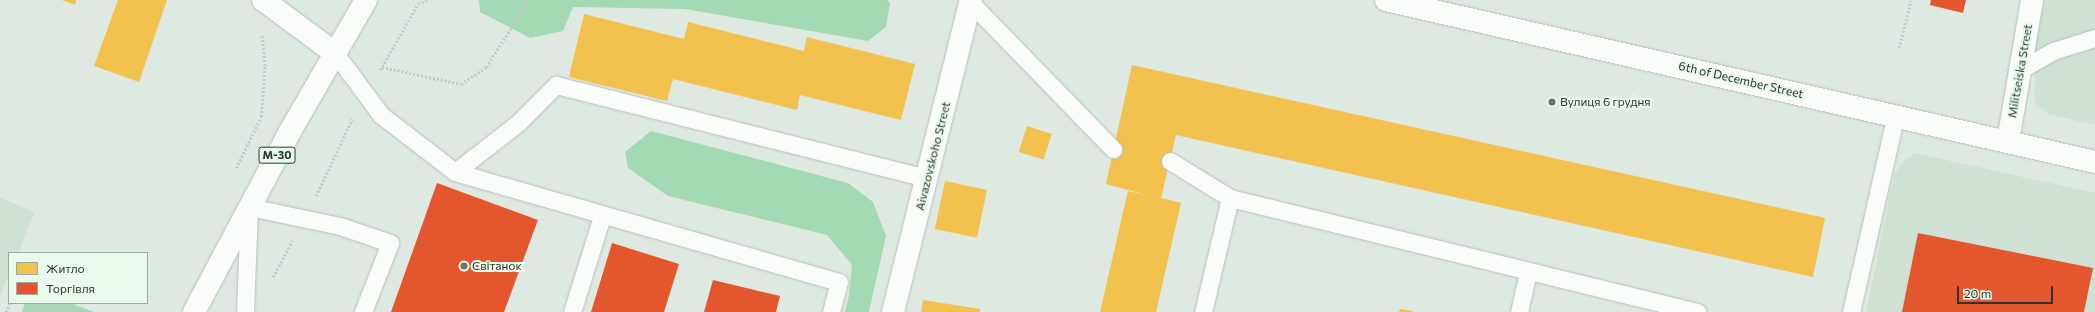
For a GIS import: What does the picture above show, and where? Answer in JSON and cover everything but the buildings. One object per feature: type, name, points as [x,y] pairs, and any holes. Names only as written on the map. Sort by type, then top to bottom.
[{"type":"main road","points":[[263,0],[335,53]]},
{"type":"main road","name":"М-30","points":[[194,312],[249,207],[366,0]]},
{"type":"main road","name":"6th of December Street","points":[[1386,0],[1896,114],[2095,162]]},
{"type":"main road","name":"Militseiska Street","points":[[2008,142],[2032,0]]},
{"type":"main road","name":"Aivazovskoho Street","points":[[893,312],[971,2]]},
{"type":"lane","points":[[971,2],[1113,149]]},
{"type":"lane","points":[[2020,70],[2053,51],[2095,38]]},
{"type":"lane","points":[[335,53],[381,115],[455,172],[602,216],[839,282],[831,312]]},
{"type":"lane","points":[[455,172],[518,123],[556,85],[927,178]]},
{"type":"lane","points":[[1851,312],[1896,114]]},
{"type":"lane","points":[[1170,161],[1230,198],[1528,272],[1697,312]]},
{"type":"lane","points":[[1203,312],[1230,198]]},
{"type":"lane","points":[[245,312],[249,207],[340,226],[390,243],[363,312]]},
{"type":"lane","points":[[572,312],[602,216]]},
{"type":"lane","points":[[1519,312],[1528,272]]},
{"type":"path","points":[[382,67],[461,84],[486,67],[529,0]]},
{"type":"path","points":[[1900,48],[1911,0]]},
{"type":"path","points":[[234,173],[261,117],[265,66],[261,27]]},
{"type":"shaded area","points":[[2045,0],[2095,0],[2095,125],[2048,114],[2035,103],[2035,38]]},
{"type":"shaded area","points":[[1915,153],[2095,193],[2095,312],[1866,312],[1894,175],[1903,162]]},
{"type":"shaded area","points":[[0,198],[35,212],[18,252],[8,252],[8,276],[0,296]]},
{"type":"green space","points":[[479,0],[887,0],[890,3],[886,27],[868,41],[685,9],[573,7],[563,31],[530,38],[480,12]]},
{"type":"green space","points":[[651,131],[848,183],[873,202],[886,236],[869,312],[845,312],[849,295],[852,265],[827,235],[668,196],[628,168],[625,152]]},
{"type":"green space","points":[[25,304],[73,304],[94,312],[22,312]]},
{"type":"place","name":"Вулиця 6 грудня","points":[[1552,102]]},
{"type":"place","name":"Світанок","points":[[464,266]]}]
